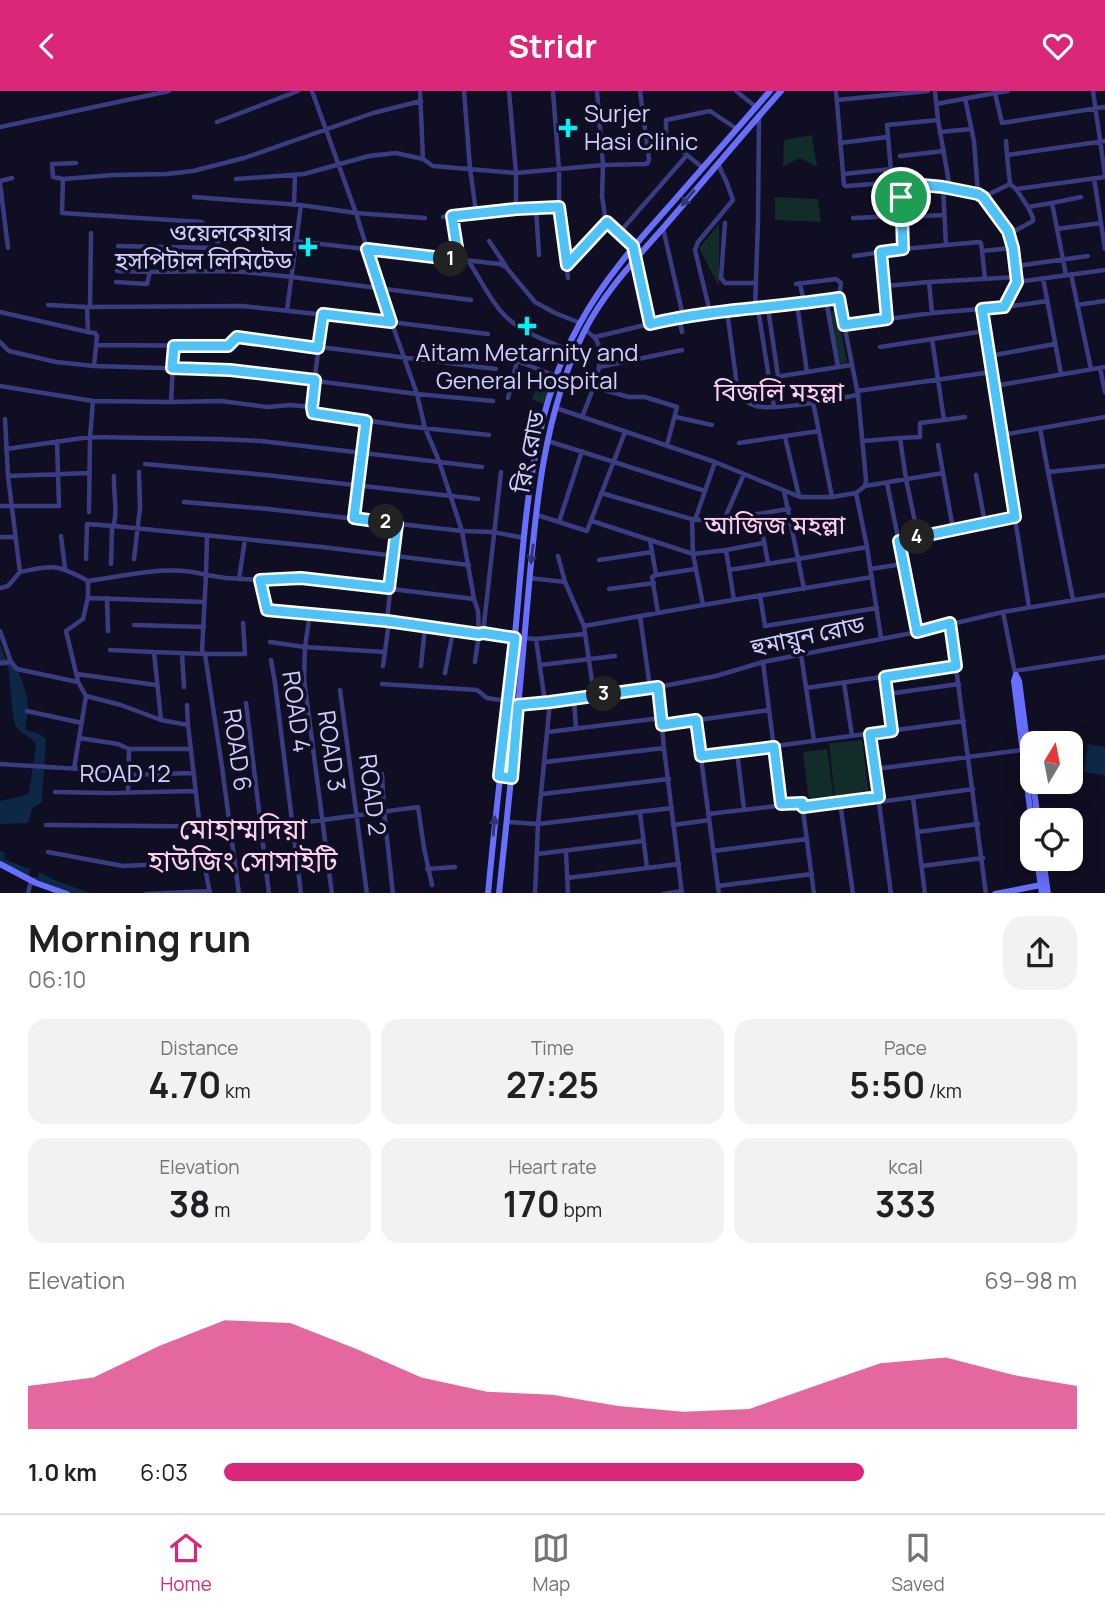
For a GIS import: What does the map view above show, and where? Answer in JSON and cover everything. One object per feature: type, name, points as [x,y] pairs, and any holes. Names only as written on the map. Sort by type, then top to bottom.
[{"type":"main road","name":"রিং রোড","points":[[488,893],[524,538],[537,441],[556,376],[580,323],[633,246],[770,91]]},
{"type":"main road","name":"রিং রোড","points":[[499,893],[529,578],[547,441],[555,408],[585,330],[604,299],[635,259],[779,92]]},
{"type":"main road","points":[[1015,673],[1021,731]]},
{"type":"main road","points":[[1015,673],[1019,681],[1026,731]]},
{"type":"main road","points":[[499,776],[512,778]]},
{"type":"main road","points":[[0,864],[64,893]]},
{"type":"main road","points":[[490,866],[502,867]]},
{"type":"main road","points":[[1040,871],[1048,893]]},
{"type":"main road","points":[[1042,893],[1043,871]]},
{"type":"main road","points":[[1000,893],[1043,884]]},
{"type":"street","points":[[0,127],[169,91]]},
{"type":"street","points":[[217,122],[298,91]]},
{"type":"street","points":[[312,91],[356,213],[417,394],[425,428],[462,531],[481,633]]},
{"type":"street","points":[[420,91],[423,159]]},
{"type":"street","points":[[464,91],[476,212]]},
{"type":"street","points":[[509,91],[516,173],[516,209]]},
{"type":"street","points":[[553,91],[559,207],[568,278]]},
{"type":"street","points":[[597,91],[605,216],[607,222],[633,246],[650,324]]},
{"type":"street","points":[[236,179],[304,174],[369,156],[396,153],[423,159],[433,166],[516,173],[648,163],[640,91]]},
{"type":"street","points":[[736,91],[756,107]]},
{"type":"street","points":[[836,91],[846,187],[901,183],[950,188],[981,195],[1010,184]]},
{"type":"street","points":[[836,100],[928,91]]},
{"type":"street","points":[[935,91],[950,188]]},
{"type":"street","points":[[936,103],[965,99],[976,94],[1008,91]]},
{"type":"street","points":[[1016,188],[1105,176],[1103,141],[1093,91]]},
{"type":"street","points":[[995,93],[1001,123],[1105,107]]},
{"type":"street","points":[[965,99],[981,195],[1009,234],[1013,248],[1017,279],[1004,307]]},
{"type":"street","points":[[76,163],[52,164],[53,177],[63,179],[193,170],[244,159],[373,113],[421,101]]},
{"type":"street","points":[[703,168],[666,138],[666,120],[710,111],[737,129]]},
{"type":"street","points":[[758,117],[757,309],[774,407]]},
{"type":"street","points":[[892,183],[888,124],[938,120]]},
{"type":"street","points":[[940,132],[971,129]]},
{"type":"street","points":[[840,143],[887,137]]},
{"type":"street","points":[[1006,141],[1010,184]]},
{"type":"street","points":[[1007,155],[1103,141]]},
{"type":"street","points":[[900,156],[944,151]]},
{"type":"street","points":[[619,233],[687,155]]},
{"type":"street","points":[[710,312],[695,250],[698,242],[733,200],[717,163]]},
{"type":"street","points":[[844,174],[891,169]]},
{"type":"street","points":[[294,205],[295,175]]},
{"type":"street","points":[[8,249],[0,182],[12,178]]},
{"type":"street","points":[[1094,178],[1102,208],[1105,249]]},
{"type":"street","points":[[63,179],[62,213],[201,222],[203,230],[489,262],[506,267]]},
{"type":"street","points":[[901,183],[903,249]]},
{"type":"street","points":[[1009,234],[1033,221],[1028,207],[1016,188],[1010,184]]},
{"type":"street","points":[[943,187],[946,245]]},
{"type":"street","points":[[194,197],[425,218]]},
{"type":"street","points":[[1028,207],[1081,197]]},
{"type":"street","points":[[1052,203],[1091,369]]},
{"type":"street","points":[[287,310],[301,205]]},
{"type":"street","points":[[443,217],[476,212],[559,207]]},
{"type":"street","points":[[536,208],[539,255]]},
{"type":"street","points":[[853,218],[944,215]]},
{"type":"street","points":[[452,216],[459,260]]},
{"type":"street","points":[[567,265],[607,222]]},
{"type":"street","points":[[725,223],[721,274],[723,281],[756,283]]},
{"type":"street","points":[[1058,229],[1101,223]]},
{"type":"street","points":[[663,228],[682,332]]},
{"type":"street","points":[[118,246],[218,248],[217,232]]},
{"type":"street","points":[[88,332],[91,233]]},
{"type":"street","points":[[489,241],[535,302],[580,323]]},
{"type":"street","points":[[854,256],[979,242],[985,279]]},
{"type":"street","points":[[982,251],[1013,248]]},
{"type":"street","points":[[881,252],[887,319]]},
{"type":"street","points":[[1016,266],[1088,256]]},
{"type":"street","points":[[468,261],[511,322],[566,349]]},
{"type":"street","points":[[885,286],[1043,278],[1105,270]]},
{"type":"street","points":[[117,271],[219,271],[379,287],[471,300]]},
{"type":"street","points":[[116,282],[147,284],[150,272]]},
{"type":"street","points":[[1043,278],[1060,375]]},
{"type":"street","points":[[804,303],[798,284],[836,279],[841,283],[839,298],[857,393],[865,486]]},
{"type":"street","points":[[929,282],[932,313]]},
{"type":"street","points":[[594,337],[681,316],[839,298]]},
{"type":"street","points":[[825,300],[838,366]]},
{"type":"street","points":[[844,325],[1047,302]]},
{"type":"street","points":[[1077,305],[1105,302]]},
{"type":"street","points":[[797,304],[807,372]]},
{"type":"street","points":[[48,305],[243,306],[488,334]]},
{"type":"street","points":[[768,307],[778,376]]},
{"type":"street","points":[[982,309],[1029,607]]},
{"type":"street","points":[[0,311],[97,335],[94,366]]},
{"type":"street","points":[[727,311],[738,393],[743,400],[754,405],[774,407],[813,402],[890,385],[992,372]]},
{"type":"street","points":[[323,314],[312,411],[366,421],[489,435]]},
{"type":"street","points":[[582,417],[601,355],[594,337],[585,330]]},
{"type":"street","points":[[880,347],[985,331]]},
{"type":"street","points":[[96,345],[228,346],[237,337],[496,369]]},
{"type":"street","points":[[932,339],[944,420]]},
{"type":"street","points":[[0,342],[9,351],[56,362],[94,366],[230,370],[493,401]]},
{"type":"street","points":[[989,356],[1055,344]]},
{"type":"street","points":[[171,403],[174,346]]},
{"type":"street","points":[[599,366],[682,350]]},
{"type":"street","points":[[508,398],[517,361],[556,376]]},
{"type":"street","points":[[769,378],[851,365]]},
{"type":"street","points":[[994,386],[1102,367],[1105,392]]},
{"type":"street","points":[[0,386],[93,401],[221,401],[268,407],[312,407]]},
{"type":"street","points":[[593,387],[676,406],[676,417],[667,445]]},
{"type":"street","points":[[89,512],[93,401]]},
{"type":"street","points":[[813,402],[832,497]]},
{"type":"street","points":[[555,408],[715,462],[800,497],[832,497],[856,493],[865,486],[943,474]]},
{"type":"street","points":[[676,417],[712,425]]},
{"type":"street","points":[[863,441],[920,437],[920,423],[965,417]]},
{"type":"street","points":[[1002,435],[1105,417]]},
{"type":"street","points":[[5,419],[8,476],[20,572]]},
{"type":"street","points":[[354,518],[366,421]]},
{"type":"street","points":[[1040,428],[1073,600]]},
{"type":"street","points":[[739,443],[818,431]]},
{"type":"street","points":[[537,515],[587,531],[625,432]]},
{"type":"street","points":[[6,449],[90,437],[164,437],[250,441],[482,467]]},
{"type":"street","points":[[785,437],[800,497]]},
{"type":"street","points":[[900,438],[918,536]]},
{"type":"street","points":[[0,506],[59,506],[57,441]]},
{"type":"street","points":[[547,441],[705,491]]},
{"type":"street","points":[[938,445],[953,529]]},
{"type":"street","points":[[559,522],[582,451]]},
{"type":"street","points":[[703,605],[693,554],[694,520],[715,462]]},
{"type":"street","points":[[145,464],[478,499]]},
{"type":"street","points":[[1048,472],[1105,466]]},
{"type":"street","points":[[0,467],[8,467]]},
{"type":"street","points":[[134,559],[140,508],[139,472]]},
{"type":"street","points":[[475,663],[501,472]]},
{"type":"street","points":[[8,476],[90,473]]},
{"type":"street","points":[[724,520],[744,474]]},
{"type":"street","points":[[976,475],[985,523]]},
{"type":"street","points":[[111,564],[115,512],[114,476]]},
{"type":"street","points":[[887,483],[917,632]]},
{"type":"street","points":[[784,491],[804,589]]},
{"type":"street","points":[[601,493],[694,520],[724,520],[789,509]]},
{"type":"street","points":[[856,493],[881,638]]},
{"type":"street","points":[[184,502],[494,532],[524,538]]},
{"type":"street","points":[[759,514],[768,563]]},
{"type":"street","points":[[899,541],[1015,517]]},
{"type":"street","points":[[592,521],[693,554],[763,543]]},
{"type":"street","points":[[86,559],[87,524],[468,565]]},
{"type":"street","points":[[383,666],[397,524]]},
{"type":"street","points":[[61,536],[65,568]]},
{"type":"street","name":"ROAD 6","points":[[207,536],[202,650],[205,654],[239,893]]},
{"type":"street","points":[[0,537],[15,537]]},
{"type":"street","points":[[239,579],[245,539]]},
{"type":"street","points":[[650,540],[656,575]]},
{"type":"street","points":[[729,570],[867,547]]},
{"type":"street","points":[[726,550],[734,600]]},
{"type":"street","points":[[599,560],[652,552]]},
{"type":"street","points":[[558,556],[565,582],[584,626],[594,695]]},
{"type":"street","points":[[870,569],[903,564]]},
{"type":"street","points":[[0,588],[8,586],[20,572],[49,566],[65,568],[88,581],[158,571],[191,571],[239,579],[301,578],[474,599]]},
{"type":"street","points":[[659,613],[652,577],[695,569]]},
{"type":"street","points":[[584,626],[872,577]]},
{"type":"street","points":[[529,578],[565,582]]},
{"type":"street","points":[[260,580],[267,610],[515,638]]},
{"type":"street","points":[[74,769],[86,696],[78,682],[66,631],[83,619],[88,598],[88,581]]},
{"type":"street","points":[[609,589],[654,583]]},
{"type":"street","points":[[760,595],[765,626],[877,608]]},
{"type":"street","name":"হুমায়ুন রোড","points":[[518,705],[658,687],[716,676],[763,662],[1003,612],[1105,595]]},
{"type":"street","points":[[88,598],[204,602]]},
{"type":"street","points":[[107,599],[108,631]]},
{"type":"street","points":[[1003,612],[1015,673],[1105,657]]},
{"type":"street","name":"ROAD 3","points":[[310,613],[304,679],[332,893]]},
{"type":"street","points":[[640,616],[650,688]]},
{"type":"street","points":[[110,650],[245,654],[243,623]]},
{"type":"street","points":[[950,623],[986,893]]},
{"type":"street","points":[[134,625],[204,627]]},
{"type":"street","points":[[421,666],[425,627]]},
{"type":"street","points":[[0,631],[17,669],[78,682]]},
{"type":"street","points":[[445,673],[453,631]]},
{"type":"street","points":[[525,638],[585,634]]},
{"type":"street","points":[[535,893],[538,824],[548,732],[548,702],[536,639]]},
{"type":"street","points":[[270,642],[385,652]]},
{"type":"street","points":[[154,652],[161,720]]},
{"type":"street","points":[[182,653],[184,687]]},
{"type":"street","points":[[802,654],[814,741]]},
{"type":"street","points":[[540,665],[615,656]]},
{"type":"street","name":"ROAD 4","points":[[271,660],[301,893]]},
{"type":"street","points":[[1,663],[12,662]]},
{"type":"street","points":[[763,662],[781,804]]},
{"type":"street","points":[[806,688],[956,666]]},
{"type":"street","points":[[77,674],[156,685]]},
{"type":"street","points":[[885,677],[892,731]]},
{"type":"street","points":[[844,683],[852,736]]},
{"type":"street","points":[[383,684],[477,690],[487,698],[508,701]]},
{"type":"street","points":[[887,694],[959,684]]},
{"type":"street","points":[[658,687],[682,892]]},
{"type":"street","name":"ROAD 2","points":[[340,690],[367,893]]},
{"type":"street","points":[[86,696],[161,720],[188,725]]},
{"type":"street","points":[[575,699],[576,729]]},
{"type":"street","points":[[246,703],[269,893]]},
{"type":"street","points":[[175,893],[210,892],[195,791],[187,705]]},
{"type":"street","points":[[548,732],[696,720],[769,710]]},
{"type":"street","points":[[27,711],[82,723]]},
{"type":"street","points":[[696,720],[719,893]]},
{"type":"street","points":[[701,756],[964,721]]},
{"type":"street","points":[[870,734],[891,893]]},
{"type":"street","points":[[79,738],[118,744],[129,749],[190,749]]},
{"type":"street","points":[[545,762],[664,748]]},
{"type":"street","points":[[128,793],[129,749]]},
{"type":"street","points":[[875,769],[1020,750]]},
{"type":"street","points":[[737,752],[744,809]]},
{"type":"street","points":[[0,764],[128,773],[193,773]]},
{"type":"street","points":[[382,774],[393,893]]},
{"type":"street","points":[[542,794],[669,779]]},
{"type":"street","points":[[803,807],[913,798],[973,789]]},
{"type":"street","name":"ROAD 12","points":[[55,792],[195,791]]},
{"type":"street","points":[[913,798],[925,893]]},
{"type":"street","points":[[840,802],[853,893]]},
{"type":"street","points":[[673,825],[744,809],[802,803],[814,893]]},
{"type":"street","points":[[46,825],[260,827],[418,807],[432,885]]},
{"type":"street","points":[[507,822],[538,824],[672,808]]},
{"type":"street","points":[[640,812],[647,868]]},
{"type":"street","points":[[917,832],[978,824]]},
{"type":"street","points":[[713,851],[807,839]]},
{"type":"street","points":[[537,854],[643,841]]},
{"type":"street","points":[[48,852],[123,866],[204,862]]},
{"type":"street","points":[[566,852],[568,893]]},
{"type":"street","points":[[922,866],[983,858]]},
{"type":"street","points":[[567,878],[679,864]]},
{"type":"street","points":[[427,869],[455,867]]},
{"type":"street","points":[[718,886],[811,874]]},
{"type":"street","points":[[28,893],[31,880]]},
{"type":"green space","points":[[812,135],[817,167],[800,158],[783,166],[784,140]]},
{"type":"green space","points":[[775,197],[818,199],[821,222],[775,220]]},
{"type":"green space","points":[[719,224],[719,286],[699,248]]},
{"type":"green space","points":[[837,310],[847,362],[839,364],[829,311]]},
{"type":"green space","points":[[542,376],[559,383],[549,407],[532,399]]},
{"type":"green space","points":[[862,740],[869,795],[835,799],[829,743]]},
{"type":"green space","points":[[827,749],[834,799],[809,802],[803,752]]},
{"type":"water","points":[[0,643],[5,658],[15,662],[27,696],[25,729],[46,739],[42,800],[32,808],[28,823],[0,824],[0,801],[29,793],[36,745],[15,724],[8,666],[0,666]]},
{"type":"water","points":[[1088,744],[1105,747],[1105,775],[1084,772]]},
{"type":"water","points":[[0,851],[5,853],[4,859],[30,869],[29,876],[38,878],[39,872],[91,893],[69,893],[46,886],[0,862]]},
{"type":"place","name":"Surjer Hasi Clinic","points":[[568,128]]},
{"type":"place","name":"ওয়েলকেয়ার হসপিটাল লিমিটেড","points":[[308,247]]},
{"type":"place","name":"Aitam Metarnity and General Hospital","points":[[527,326]]},
{"type":"district","name":"বিজলি মহল্লা","points":[[779,392]]},
{"type":"district","name":"আজিজ মহল্লা","points":[[775,525]]},
{"type":"district","name":"মোহাম্মদিয়া হাউজিং সোসাইটি","points":[[243,845]]},
{"type":"route","points":[[901,183],[978,194],[1008,231],[1017,282],[1004,307],[982,309],[1015,517],[899,541],[917,632],[950,623],[956,666],[885,677],[892,731],[870,734],[879,797],[803,807],[802,803],[781,804],[774,747],[701,756],[696,720],[662,725],[658,687],[518,705],[512,778],[499,776],[515,638],[387,621],[267,610],[260,580],[301,578],[389,588],[397,524],[354,518],[366,421],[313,413],[315,380],[230,370],[172,368],[174,346],[228,346],[237,337],[318,348],[323,314],[391,322],[367,249],[459,260],[452,216],[559,207],[567,265],[607,222],[633,246],[650,324],[710,312],[839,298],[844,325],[887,319],[881,252],[903,249],[901,197],[901,183]]}]
